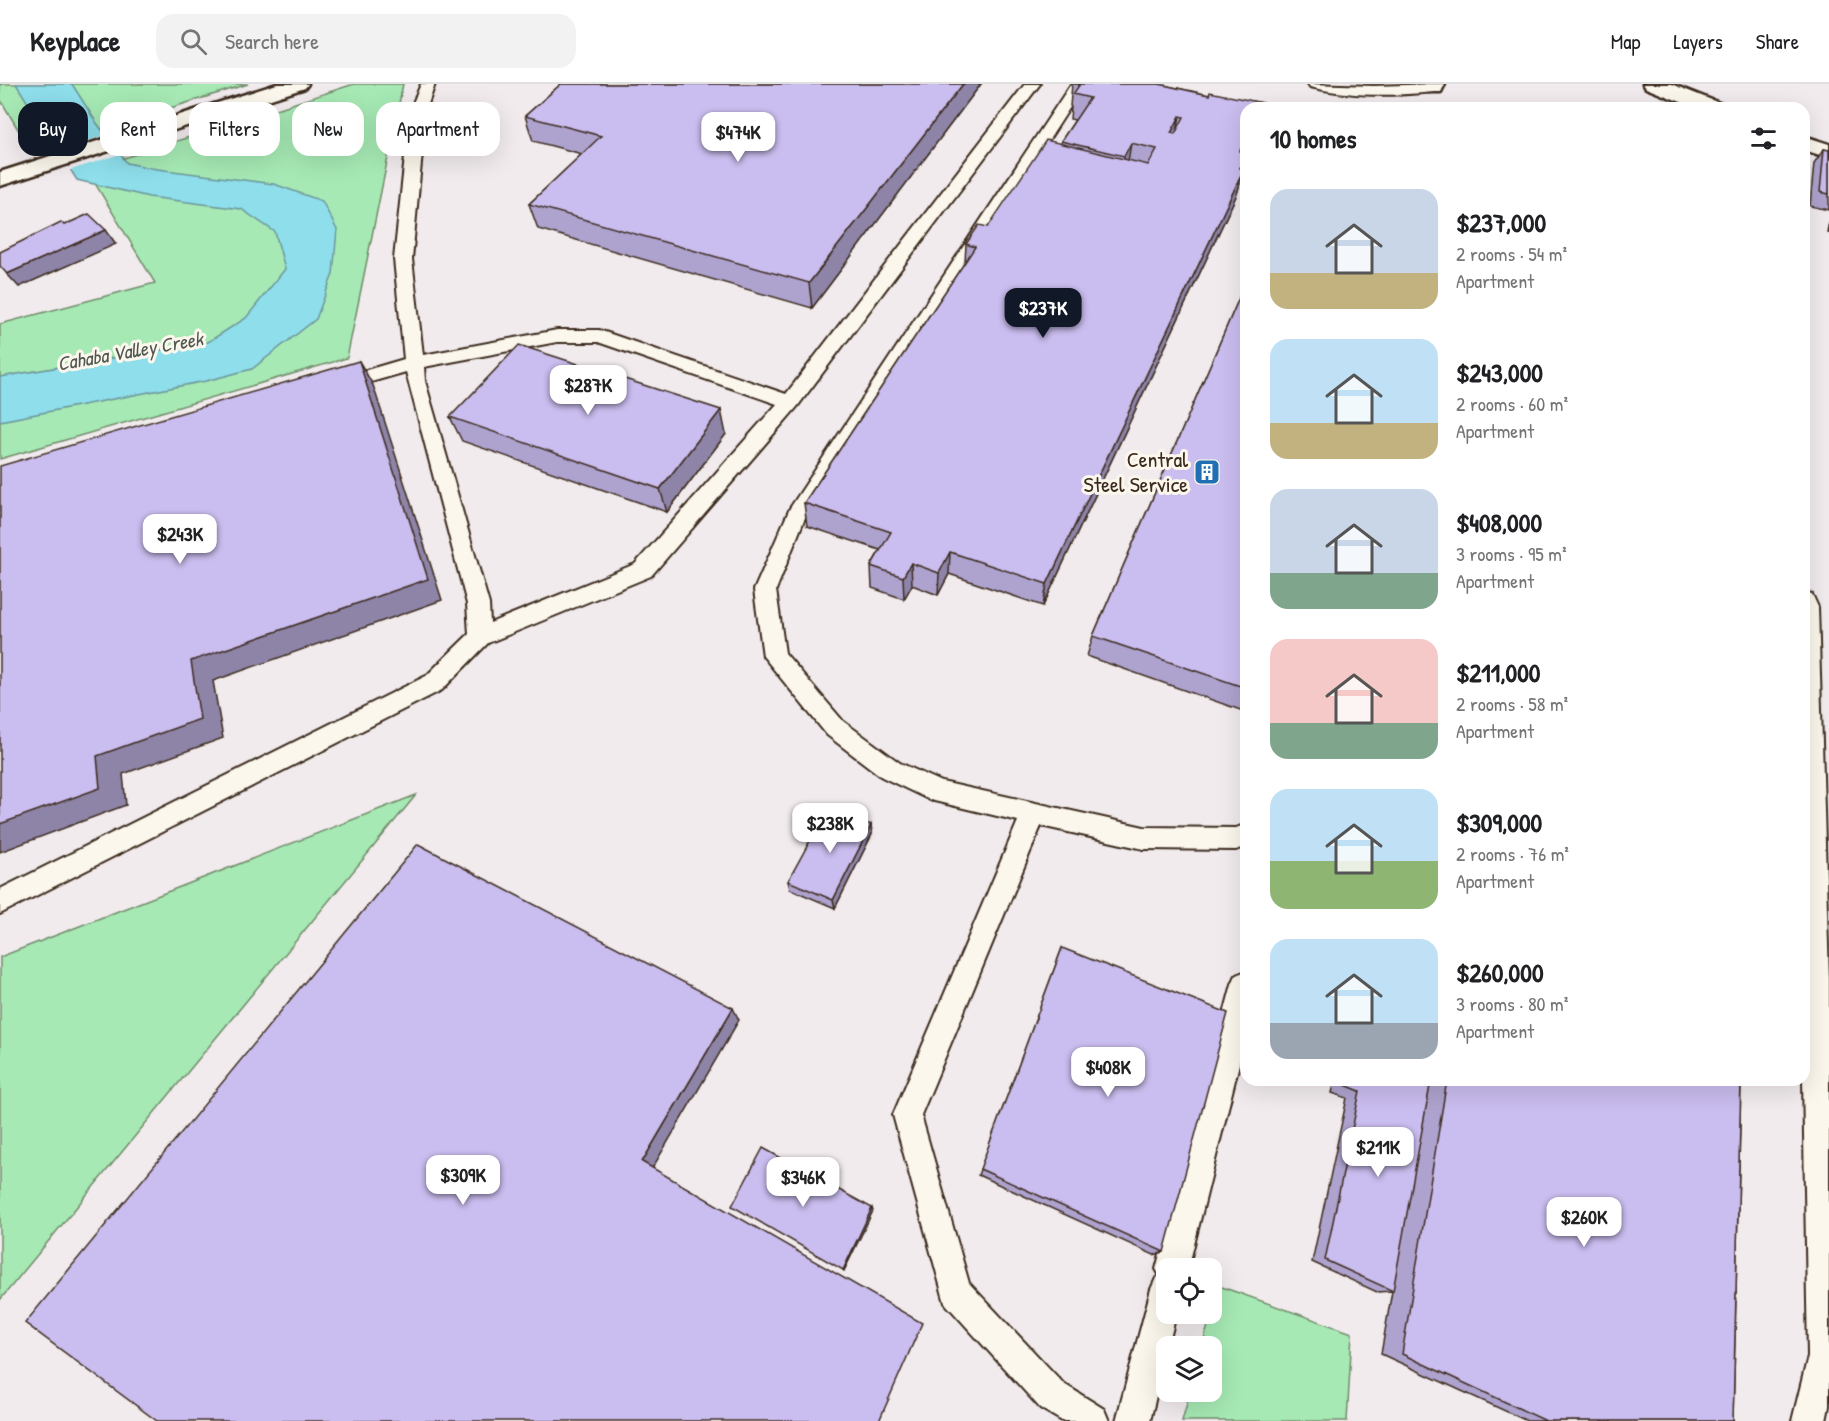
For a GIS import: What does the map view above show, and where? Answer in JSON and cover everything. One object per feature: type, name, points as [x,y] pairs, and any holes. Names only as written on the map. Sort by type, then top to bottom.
[{"type":"street","points":[[7,177],[298,84]]},
{"type":"street","points":[[1653,84],[1700,102]]},
{"type":"street","points":[[1810,144],[1829,152]]},
{"type":"lane","points":[[428,84],[418,110],[403,259],[416,381],[478,603],[480,637]]},
{"type":"lane","points":[[0,902],[434,683],[480,637],[643,570],[790,402],[1032,84]]},
{"type":"lane","points":[[1078,84],[797,513],[765,590],[774,656],[836,728],[891,770],[939,792],[1144,838],[1240,837]]},
{"type":"lane","points":[[1315,84],[1383,93],[1430,91]]},
{"type":"lane","points":[[322,390],[414,363],[557,336],[599,336],[790,402]]},
{"type":"lane","points":[[1809,1421],[1824,1356],[1810,739]]},
{"type":"lane","points":[[1034,813],[908,1115],[956,1292],[1052,1396],[1092,1421]]},
{"type":"lane","points":[[1175,1258],[1240,1007]]},
{"type":"lane","points":[[1132,1421],[1158,1324]]},
{"type":"green space","points":[[0,84],[248,84],[177,106],[177,102],[100,102],[100,130],[88,133],[88,102],[18,102],[18,129],[0,99]]},
{"type":"green space","points":[[354,84],[403,84],[399,102],[376,102],[376,156],[388,156],[347,358],[0,459],[0,324],[155,283],[87,170],[130,156],[177,156],[177,141],[189,137],[189,156],[280,156],[280,108],[292,104],[292,156],[364,156],[364,102],[298,102]]},
{"type":"green space","points":[[416,795],[0,1300],[0,957]]},
{"type":"green space","points":[[1222,1287],[1352,1333],[1347,1421],[1182,1421],[1187,1402],[1222,1402],[1222,1336],[1205,1336],[1208,1324],[1222,1324]]},
{"type":"water","points":[[16,84],[72,84],[83,102],[27,102]]},
{"type":"water","points":[[88,109],[100,127],[100,156],[122,156],[127,163],[157,169],[274,184],[322,201],[337,230],[333,274],[316,319],[252,369],[206,381],[0,421],[0,377],[208,342],[246,318],[285,269],[275,232],[241,209],[149,197],[77,180],[62,156],[88,156]]},
{"type":"pier","points":[[100,137],[100,156],[114,156],[68,171],[58,156],[88,156],[88,141]]},
{"type":"building","points":[[561,84],[963,84],[809,283],[529,204],[601,136],[525,116]]},
{"type":"building","points":[[1080,84],[1159,84],[1209,95],[1210,92],[1258,102],[1240,102],[1240,177],[1047,584],[950,552],[939,573],[911,563],[903,577],[871,566],[891,532],[804,503],[975,247],[966,244],[979,225],[988,227],[1046,140],[1148,165],[1157,149],[1131,143],[1124,156],[1061,141],[1090,98],[1073,94]],"holes":[[[1180,116],[1184,117],[1175,134],[1171,133]]]},
{"type":"building","points":[[1824,149],[1829,150],[1829,194],[1820,192]]},
{"type":"building","points":[[89,214],[106,230],[7,274],[0,266],[0,252],[61,222],[64,225]]},
{"type":"building","name":"Central Steel Service","points":[[1240,296],[1240,686],[1093,636]]},
{"type":"building","points":[[519,345],[721,410],[660,489],[450,417]]},
{"type":"building","points":[[359,361],[428,579],[191,661],[200,719],[97,756],[100,788],[0,824],[0,466]]},
{"type":"building","points":[[828,808],[871,825],[833,900],[788,881]]},
{"type":"building","points":[[418,844],[733,1008],[642,1162],[922,1323],[879,1421],[157,1421],[25,1323]]},
{"type":"building","points":[[1062,948],[1228,1013],[1164,1252],[980,1169]]},
{"type":"building","points":[[1348,1086],[1430,1086],[1393,1291],[1325,1260],[1360,1091]]},
{"type":"building","points":[[1446,1086],[1741,1086],[1733,1421],[1546,1421],[1402,1354]]},
{"type":"building","points":[[763,1148],[872,1208],[843,1270],[732,1206]]},
{"type":"place","name":"Central Steel Service","points":[[1207,472]]},
{"type":"water label","name":"Cahaba Valley Creek","points":[[130,351]]}]
